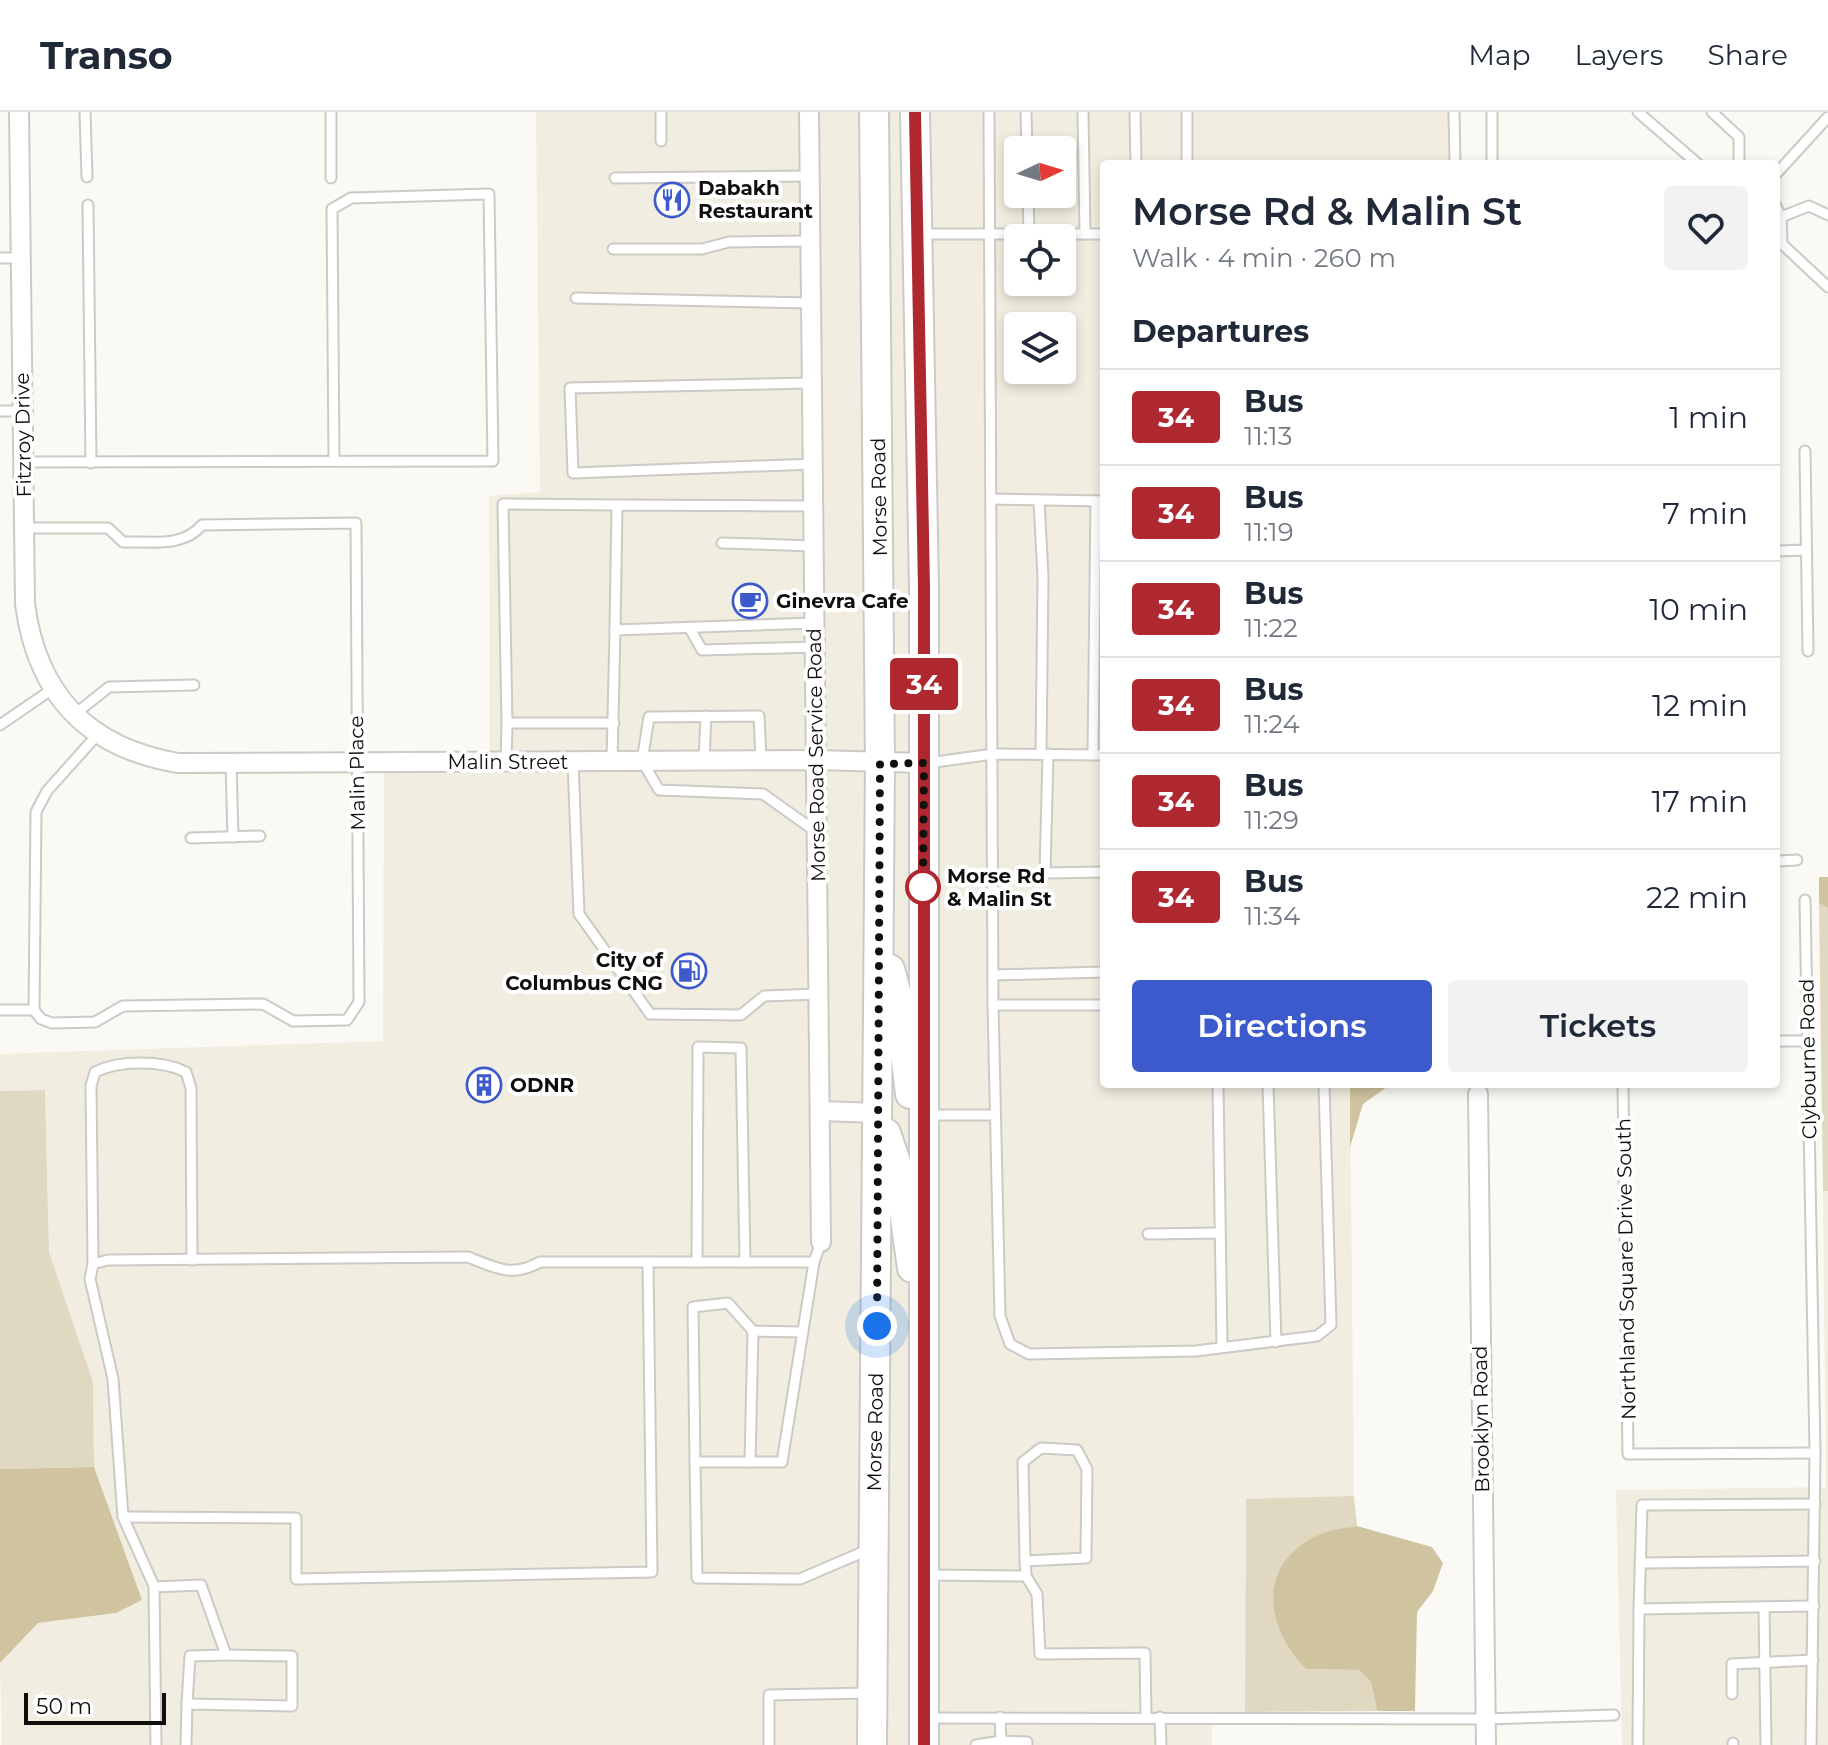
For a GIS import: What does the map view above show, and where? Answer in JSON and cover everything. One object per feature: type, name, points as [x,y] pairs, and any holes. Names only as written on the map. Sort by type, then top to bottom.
[{"type":"main road","name":"Morse Road","points":[[872,1745],[880,764],[874,112]]},
{"type":"main road","points":[[915,112],[924,763],[924,1732]]},
{"type":"main road","points":[[879,930],[899,1003],[911,1095],[925,1115]]},
{"type":"main road","points":[[879,1113],[898,1168],[924,1344]]},
{"type":"street","name":"Fitzroy Drive","points":[[19,112],[28,630],[51,690],[98,734]]},
{"type":"street","name":"Morse Road Service Road","points":[[809,112],[821,1242]]},
{"type":"street","name":"Malin Street","points":[[98,734],[151,759],[231,764],[704,760],[924,763]]},
{"type":"street","name":"Brooklyn Road","points":[[1478,1094],[1486,1745]]},
{"type":"street","points":[[820,1111],[879,1113]]},
{"type":"lane","points":[[85,112],[87,177]]},
{"type":"lane","points":[[331,112],[331,178]]},
{"type":"lane","points":[[661,112],[661,141]]},
{"type":"lane","points":[[989,112],[993,1005],[1000,1316],[1010,1344],[1029,1354],[1196,1351],[1222,1345],[1317,1336],[1331,1325],[1324,1088]]},
{"type":"lane","points":[[1026,112],[1027,136]]},
{"type":"lane","points":[[1083,112],[1085,234]]},
{"type":"lane","points":[[1135,112],[1136,160]]},
{"type":"lane","points":[[1187,112],[1187,160]]},
{"type":"lane","points":[[1454,112],[1455,160]]},
{"type":"lane","points":[[1492,112],[1492,160]]},
{"type":"lane","points":[[1638,112],[1693,160]]},
{"type":"lane","points":[[1712,112],[1739,137],[1739,160]]},
{"type":"lane","points":[[1780,170],[1828,117]]},
{"type":"lane","points":[[615,178],[810,176]]},
{"type":"lane","points":[[23,462],[493,461],[489,194],[351,198],[332,209],[334,459]]},
{"type":"lane","points":[[88,205],[91,463]]},
{"type":"lane","points":[[1828,215],[1809,206],[1781,217],[1782,244],[1828,287]]},
{"type":"lane","points":[[917,235],[1004,234]]},
{"type":"lane","points":[[1076,234],[1100,234]]},
{"type":"lane","points":[[613,249],[702,249],[729,242],[810,241]]},
{"type":"lane","points":[[0,258],[21,258]]},
{"type":"lane","points":[[576,298],[811,303]]},
{"type":"lane","points":[[812,383],[570,388],[573,473],[813,464]]},
{"type":"lane","points":[[0,411],[23,411]]},
{"type":"lane","points":[[1805,451],[1808,651]]},
{"type":"lane","points":[[924,763],[993,754],[1099,755],[1100,501],[991,499]]},
{"type":"lane","points":[[1039,500],[1043,577],[1045,873],[1100,872]]},
{"type":"lane","points":[[506,763],[503,504],[813,506]]},
{"type":"lane","points":[[612,761],[617,505]]},
{"type":"lane","name":"Malin Place","points":[[24,528],[108,528],[123,542],[180,541],[193,536],[202,525],[356,523],[359,1002],[347,1020],[293,1021],[263,1004],[123,1006],[95,1022],[52,1023],[41,1019],[34,1010]]},
{"type":"lane","points":[[722,543],[814,546]]},
{"type":"lane","points":[[1780,551],[1806,550]]},
{"type":"lane","points":[[615,630],[814,623]]},
{"type":"lane","points":[[689,627],[702,650],[815,647]]},
{"type":"lane","points":[[75,715],[109,687],[194,685]]},
{"type":"lane","points":[[0,725],[51,690]]},
{"type":"lane","points":[[704,760],[706,716]]},
{"type":"lane","points":[[761,760],[759,716],[649,717],[642,761],[659,790],[763,794],[817,832]]},
{"type":"lane","points":[[507,723],[614,723]]},
{"type":"lane","points":[[0,1010],[34,1010],[36,812],[47,791],[98,734]]},
{"type":"lane","points":[[573,762],[579,914],[650,1014],[741,1015],[764,996],[818,994]]},
{"type":"lane","points":[[231,764],[233,837]]},
{"type":"lane","points":[[191,838],[260,836]]},
{"type":"lane","points":[[1780,861],[1797,860]]},
{"type":"lane","name":"Clybourne Road","points":[[1805,900],[1815,1453],[1811,1745]]},
{"type":"lane","points":[[993,975],[1100,972]]},
{"type":"lane","points":[[993,1005],[1100,1005]]},
{"type":"lane","points":[[1780,1041],[1807,1041]]},
{"type":"lane","points":[[697,1262],[698,1047],[741,1048],[745,1262]]},
{"type":"lane","points":[[156,1745],[154,1587],[123,1517],[113,1379],[90,1279],[93,1264],[91,1086],[95,1072],[108,1065],[172,1065],[186,1072],[191,1088],[192,1260]]},
{"type":"lane","points":[[1218,1088],[1222,1345]]},
{"type":"lane","points":[[1268,1088],[1276,1342]]},
{"type":"lane","name":"Northland Square Drive South","points":[[1623,1088],[1628,1454],[1815,1453]]},
{"type":"lane","points":[[925,1115],[995,1115]]},
{"type":"lane","points":[[1148,1234],[1220,1233]]},
{"type":"lane","points":[[695,1462],[782,1462],[814,1262],[821,1242]]},
{"type":"lane","points":[[93,1264],[108,1260],[468,1257],[502,1272],[528,1268],[540,1262],[814,1262]]},
{"type":"lane","points":[[123,1517],[296,1518],[296,1579],[652,1572],[648,1262]]},
{"type":"lane","points":[[750,1462],[753,1331],[728,1303],[693,1307],[697,1578],[800,1579],[873,1548]]},
{"type":"lane","points":[[753,1331],[803,1332]]},
{"type":"lane","points":[[1025,1561],[1086,1558],[1087,1469],[1077,1450],[1041,1448],[1023,1462],[1025,1561],[1026,1576],[1037,1594],[1040,1654],[1145,1653],[1146,1717]]},
{"type":"lane","points":[[1638,1745],[1642,1505],[1815,1504]]},
{"type":"lane","points":[[1640,1563],[1815,1561]]},
{"type":"lane","points":[[925,1575],[1026,1576]]},
{"type":"lane","points":[[1815,1577],[1828,1577]]},
{"type":"lane","points":[[154,1587],[201,1585],[226,1655]]},
{"type":"lane","points":[[1639,1609],[1814,1606]]},
{"type":"lane","points":[[1764,1607],[1766,1745]]},
{"type":"lane","points":[[186,1745],[187,1704],[190,1656],[292,1656],[292,1706],[187,1704]]},
{"type":"lane","points":[[1732,1694],[1732,1664],[1813,1660]]},
{"type":"lane","points":[[769,1745],[769,1695],[872,1693]]},
{"type":"lane","points":[[924,1732],[1000,1717],[1485,1719],[1614,1715]]},
{"type":"lane","points":[[1000,1717],[1001,1741]]},
{"type":"lane","points":[[1160,1717],[1161,1745]]},
{"type":"lane","points":[[976,1745],[1001,1741],[1027,1742],[1027,1745]]},
{"type":"shaded area","points":[[536,112],[1458,112],[1459,160],[1100,160],[1100,1088],[1350,1088],[1354,1496],[1246,1500],[1245,1724],[1212,1723],[1212,1745],[2,1745],[0,1663],[38,1623],[116,1613],[142,1600],[94,1467],[93,1382],[49,1252],[45,1090],[0,1091],[0,1054],[383,1041],[384,766],[490,765],[489,496],[540,492]]},
{"type":"shaded area","points":[[1819,877],[1828,877],[1828,908],[1819,903]]},
{"type":"shaded area","points":[[1819,903],[1828,908],[1828,1191],[1823,1191]]},
{"type":"shaded area","points":[[1350,1088],[1385,1088],[1363,1104],[1350,1147]]},
{"type":"shaded area","points":[[45,1090],[49,1252],[93,1382],[94,1467],[0,1469],[0,1091]]},
{"type":"shaded area","points":[[1823,1191],[1828,1191],[1828,1745],[1622,1745],[1616,1490],[1826,1487]]},
{"type":"shaded area","points":[[94,1467],[142,1600],[116,1613],[38,1623],[0,1663],[0,1469]]},
{"type":"shaded area","points":[[1354,1496],[1357,1526],[1323,1533],[1306,1669],[1359,1670],[1371,1682],[1377,1711],[1245,1712],[1246,1499]]},
{"type":"shaded area","points":[[1357,1526],[1432,1547],[1443,1563],[1433,1591],[1417,1612],[1415,1711],[1377,1711],[1371,1682],[1359,1670],[1306,1669],[1281,1633],[1275,1614],[1273,1595],[1277,1577],[1286,1560],[1300,1546],[1321,1534]]},
{"type":"bus line","name":"34","points":[[915,112],[924,588],[924,1745]]},
{"type":"place","name":"Dabakh Restaurant","points":[[672,200]]},
{"type":"place","name":"Ginevra Cafe","points":[[750,601]]},
{"type":"place","name":"Morse Rd & Malin St","points":[[923,887]]},
{"type":"place","name":"City of Columbus CNG","points":[[689,971]]},
{"type":"place","name":"ODNR","points":[[484,1085]]},
{"type":"route","points":[[877,1326],[880,764],[924,763],[923,887]]}]
